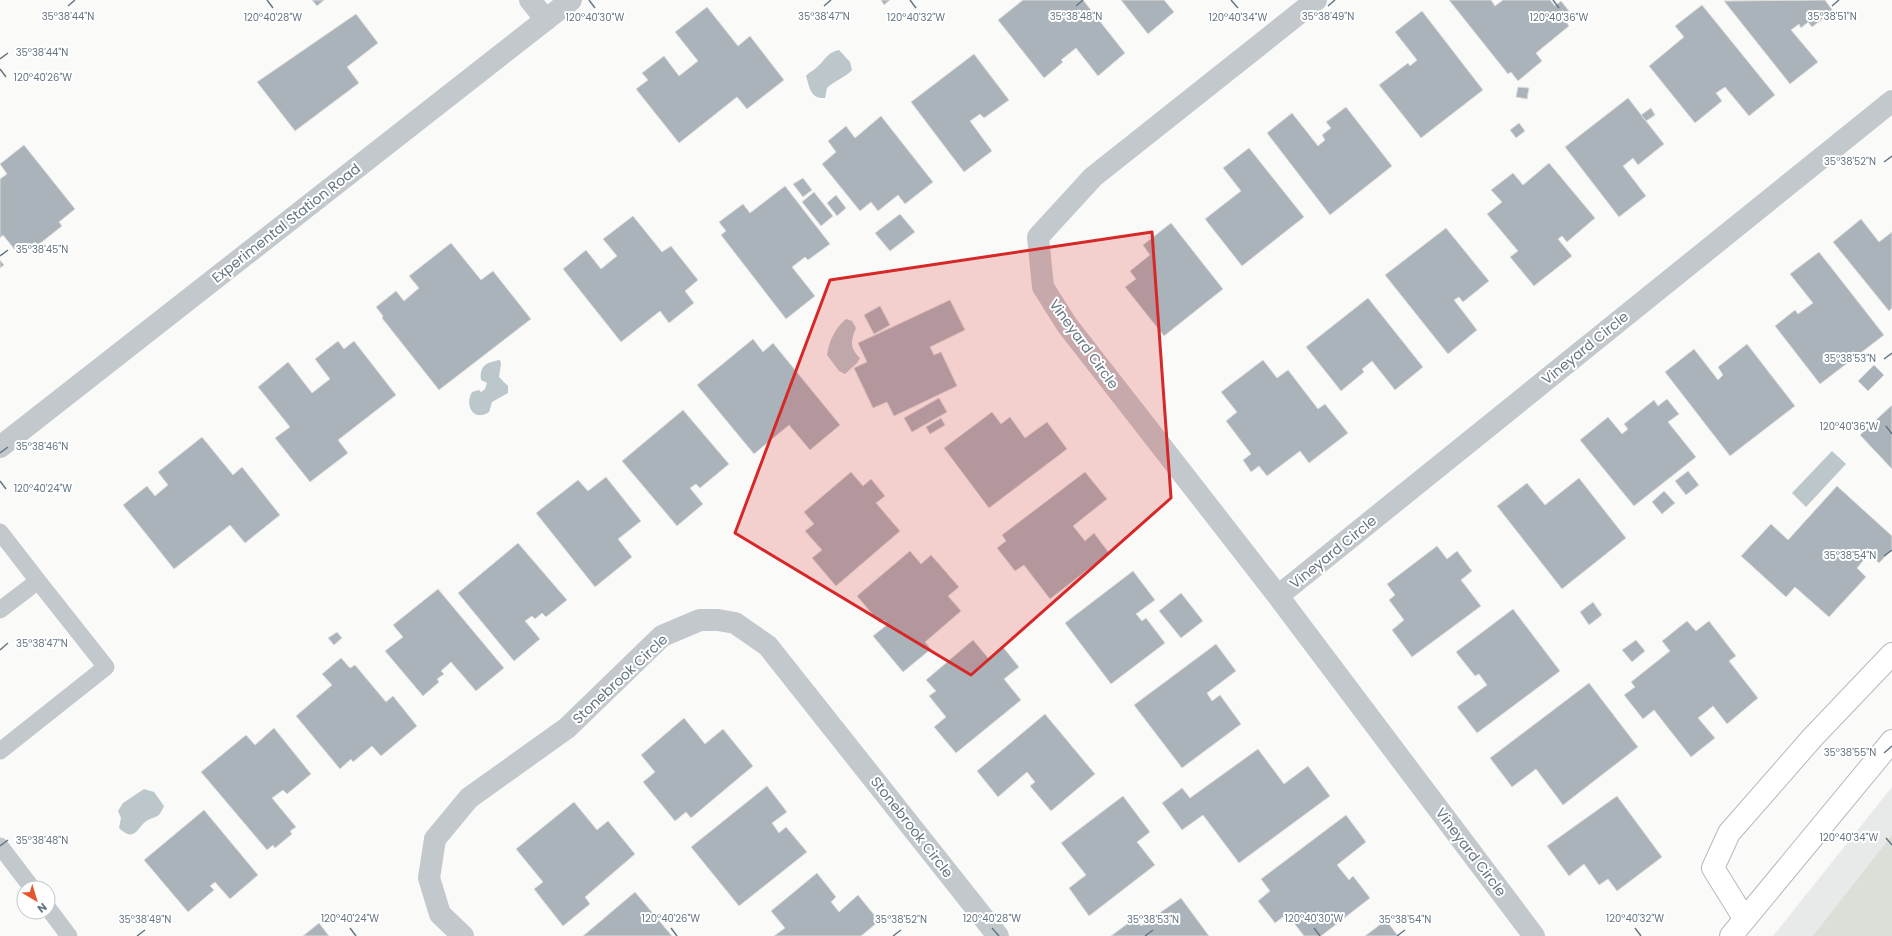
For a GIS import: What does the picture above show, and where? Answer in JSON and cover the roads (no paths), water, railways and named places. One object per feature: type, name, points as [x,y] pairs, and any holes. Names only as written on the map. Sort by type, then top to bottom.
[{"type":"street","points":[[530,0],[546,20]]},
{"type":"street","name":"Experimental Station Road","points":[[0,447],[571,0]]},
{"type":"street","name":"Vineyard Circle","points":[[1316,0],[1093,176],[1038,237],[1043,287],[1067,325],[1278,596],[1534,936]]},
{"type":"street","name":"Vineyard Circle","points":[[1278,596],[1892,101]]},
{"type":"street","name":"Stonebrook Circle","points":[[463,936],[440,914],[428,878],[435,839],[469,798],[567,728],[662,636],[700,620],[718,620],[735,623],[768,646],[998,936]]},
{"type":"street","points":[[1744,918],[1713,868],[1729,832],[1814,737],[1892,654]]},
{"type":"street","points":[[1731,936],[1744,918],[1892,741]]},
{"type":"lane","points":[[0,532],[106,667],[0,751]]},
{"type":"lane","points":[[0,610],[38,581]]},
{"type":"lane","points":[[0,846],[26,880]]},
{"type":"lane","points":[[56,919],[69,936]]}]
